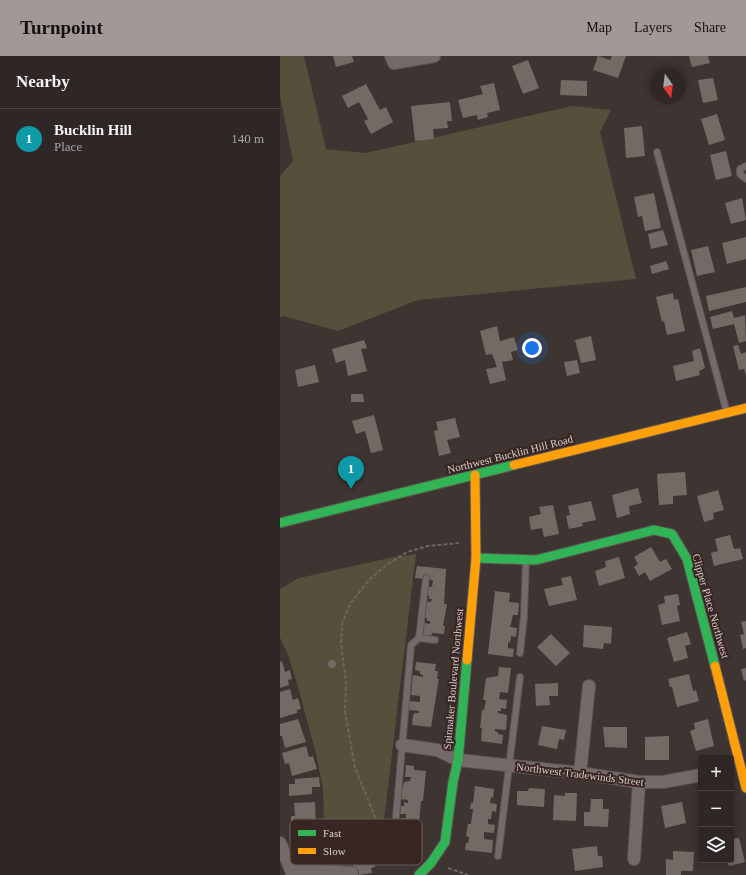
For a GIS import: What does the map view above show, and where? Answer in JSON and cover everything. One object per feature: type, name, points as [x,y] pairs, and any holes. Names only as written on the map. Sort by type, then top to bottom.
[{"type":"street","points":[[391,56],[394,63],[434,56]]},
{"type":"street","name":"Northwest Bucklin Hill Road","points":[[280,523],[746,408]]},
{"type":"street","name":"Spinnaker Boulevard Northwest","points":[[419,875],[446,842],[453,782],[458,760],[476,558],[475,475]]},
{"type":"street","name":"Clipper Place Northwest","points":[[476,558],[536,560],[654,530],[672,534],[687,559],[736,767],[746,788]]},
{"type":"street","points":[[580,773],[589,686]]},
{"type":"street","points":[[402,745],[438,750],[458,760]]},
{"type":"street","name":"Northwest Tradewinds Street","points":[[458,760],[580,773],[639,782],[662,782],[698,776]]},
{"type":"street","points":[[634,858],[639,782]]},
{"type":"street","points":[[280,843],[292,872],[352,873]]},
{"type":"lane","points":[[657,152],[727,413]]},
{"type":"lane","points":[[746,166],[740,169],[740,174],[746,180]]},
{"type":"lane","points":[[520,654],[524,616],[526,560]]},
{"type":"lane","points":[[396,817],[411,645],[419,638],[426,578]]},
{"type":"lane","points":[[419,638],[435,640]]},
{"type":"lane","points":[[498,856],[520,677]]},
{"type":"path","points":[[376,819],[355,768],[345,712],[346,682],[341,643],[342,624],[350,604],[368,581],[385,566],[407,552],[428,546],[459,543]]},
{"type":"path","points":[[448,868],[468,875]]},
{"type":"shaded area","points":[[280,56],[304,56],[326,149],[366,153],[572,106],[611,110],[600,132],[636,279],[418,300],[338,331],[283,316],[280,318],[280,176],[293,161],[280,96]]},
{"type":"shaded area","points":[[416,554],[384,819],[324,819],[323,788],[316,754],[298,687],[287,652],[280,638],[280,589],[299,578],[394,557]]},
{"type":"building","points":[[333,56],[352,56],[354,62],[336,67]]},
{"type":"building","points":[[598,56],[610,60],[612,56],[626,56],[618,78],[593,70]]},
{"type":"building","points":[[689,56],[708,56],[710,63],[692,67]]},
{"type":"building","points":[[528,60],[539,88],[523,94],[512,66]]},
{"type":"building","points":[[713,78],[718,100],[703,103],[698,80]]},
{"type":"building","points":[[561,80],[587,81],[587,96],[560,95]]},
{"type":"building","points":[[494,83],[500,110],[487,113],[488,117],[478,120],[477,115],[463,118],[458,100],[483,94],[480,86]]},
{"type":"building","points":[[366,84],[380,110],[386,107],[393,122],[371,134],[364,121],[368,119],[359,102],[348,108],[342,96]]},
{"type":"building","points":[[450,102],[452,121],[447,121],[448,128],[433,129],[434,139],[415,141],[411,106]]},
{"type":"building","points":[[717,114],[725,140],[709,145],[701,119]]},
{"type":"building","points":[[642,126],[645,156],[626,158],[624,128]]},
{"type":"building","points":[[726,151],[732,176],[716,180],[710,155]]},
{"type":"building","points":[[654,193],[661,228],[645,231],[642,216],[638,217],[634,197]]},
{"type":"building","points":[[742,198],[746,220],[731,224],[725,203]]},
{"type":"building","points":[[663,230],[668,245],[651,249],[648,234]]},
{"type":"building","points":[[746,237],[746,259],[727,264],[722,243]]},
{"type":"building","points":[[708,246],[715,272],[697,276],[691,250]]},
{"type":"building","points":[[666,261],[669,269],[652,274],[650,266]]},
{"type":"building","points":[[746,287],[746,302],[709,311],[706,296]]},
{"type":"building","points":[[673,293],[674,300],[678,299],[685,331],[667,335],[656,297]]},
{"type":"building","points":[[732,311],[734,318],[745,315],[746,341],[739,343],[734,324],[713,329],[710,317]]},
{"type":"building","points":[[497,326],[500,341],[514,337],[518,350],[511,352],[513,360],[502,362],[506,380],[490,384],[486,369],[497,367],[492,354],[486,355],[480,331]]},
{"type":"building","points":[[591,336],[596,360],[581,363],[575,340]]},
{"type":"building","points":[[364,340],[367,348],[361,349],[367,371],[348,376],[345,360],[336,363],[332,349]]},
{"type":"building","points":[[738,345],[741,354],[746,352],[746,376],[744,369],[739,370],[733,346]]},
{"type":"building","points":[[700,348],[705,368],[699,371],[700,375],[676,381],[673,366],[694,361],[692,351]]},
{"type":"building","points":[[577,360],[580,373],[567,376],[564,362]]},
{"type":"building","points":[[315,365],[319,382],[298,387],[295,370]]},
{"type":"building","points":[[351,394],[363,394],[364,402],[351,402]]},
{"type":"building","points":[[374,415],[383,450],[371,453],[365,431],[356,434],[352,421]]},
{"type":"building","points":[[455,418],[460,437],[447,440],[451,453],[439,456],[434,431],[438,430],[436,422]]},
{"type":"building","points":[[685,472],[687,495],[673,496],[673,504],[659,505],[657,474]]},
{"type":"building","points":[[638,488],[642,503],[629,506],[630,514],[617,518],[612,495]]},
{"type":"building","points":[[718,490],[724,510],[713,513],[714,519],[704,522],[697,496]]},
{"type":"building","points":[[591,501],[596,520],[582,523],[583,526],[569,529],[566,516],[570,515],[568,506]]},
{"type":"building","points":[[553,505],[559,534],[544,537],[542,528],[531,530],[529,517],[541,514],[539,507]]},
{"type":"building","points":[[730,535],[734,549],[740,548],[743,559],[714,566],[711,553],[718,551],[715,539]]},
{"type":"building","points":[[651,547],[660,562],[666,559],[672,569],[650,581],[645,572],[639,576],[634,567],[638,564],[634,557]]},
{"type":"building","points":[[619,557],[625,578],[599,586],[595,571],[606,567],[605,561]]},
{"type":"building","points":[[417,566],[446,569],[444,604],[447,604],[443,626],[445,626],[444,634],[432,633],[431,637],[422,636],[424,623],[430,624],[430,621],[427,621],[427,618],[425,618],[426,611],[423,610],[424,601],[431,602],[432,599],[429,599],[429,596],[427,595],[428,586],[432,587],[433,580],[415,578]]},
{"type":"building","points":[[571,576],[577,600],[549,606],[544,589],[563,585],[561,578]]},
{"type":"building","points":[[495,591],[510,593],[509,602],[519,603],[518,615],[513,615],[510,627],[517,628],[516,637],[511,636],[510,643],[508,642],[508,648],[514,649],[513,657],[488,654]]},
{"type":"building","points":[[678,594],[680,605],[677,606],[680,621],[662,625],[658,605],[665,603],[664,596]]},
{"type":"building","points":[[746,621],[746,648],[743,649],[740,635],[744,634],[741,622]]},
{"type":"building","points":[[584,625],[612,627],[611,644],[604,643],[603,649],[583,647]]},
{"type":"building","points":[[687,632],[691,644],[685,646],[688,658],[674,662],[667,638]]},
{"type":"building","points":[[551,634],[570,653],[556,666],[537,647]]},
{"type":"building","points":[[332,660],[335,661],[335,667],[332,668],[329,667],[328,664],[329,661]]},
{"type":"building","points":[[282,661],[285,672],[290,670],[292,679],[288,680],[289,685],[280,688],[280,662]]},
{"type":"building","points":[[416,662],[436,664],[435,671],[438,671],[437,679],[439,679],[431,727],[412,725],[413,715],[415,713],[419,713],[419,711],[408,710],[409,701],[420,702],[420,696],[411,695],[413,675],[423,677],[423,675],[420,674],[420,671],[415,670]]},
{"type":"building","points":[[499,667],[511,668],[508,693],[500,692],[499,699],[507,700],[506,709],[501,708],[501,711],[498,711],[498,713],[507,715],[506,730],[495,729],[498,734],[503,735],[502,744],[481,741],[482,728],[480,728],[482,710],[484,710],[486,700],[483,700],[486,678],[498,676]]},
{"type":"building","points":[[746,668],[746,680],[744,681],[741,669]]},
{"type":"building","points":[[689,674],[693,691],[696,690],[699,701],[677,707],[672,687],[670,687],[668,679]]},
{"type":"building","points":[[558,683],[558,696],[549,696],[550,705],[536,706],[535,684]]},
{"type":"building","points":[[290,689],[293,700],[298,698],[301,709],[297,710],[297,713],[280,718],[280,692]]},
{"type":"building","points":[[298,719],[306,742],[285,748],[282,736],[280,736],[280,724]]},
{"type":"building","points":[[708,719],[714,746],[696,751],[690,731],[695,729],[694,723]]},
{"type":"building","points":[[542,726],[566,730],[564,740],[559,739],[557,749],[538,745]]},
{"type":"building","points":[[603,727],[627,727],[627,748],[605,747]]},
{"type":"building","points":[[669,736],[669,760],[645,760],[645,737]]},
{"type":"building","points":[[306,746],[309,757],[313,756],[317,769],[292,776],[289,763],[285,764],[282,753]]},
{"type":"building","points":[[406,765],[414,766],[414,770],[426,771],[419,819],[403,819],[406,818],[406,814],[400,814],[401,806],[404,806],[404,802],[408,803],[408,800],[400,799],[404,782],[410,781],[411,777],[405,777]]},
{"type":"building","points":[[319,777],[320,787],[312,787],[312,794],[289,796],[289,784],[295,784],[295,779]]},
{"type":"building","points":[[475,786],[494,789],[493,798],[491,797],[490,803],[497,804],[496,812],[492,811],[491,819],[488,819],[488,824],[495,825],[494,833],[484,832],[484,839],[493,840],[492,853],[465,850],[469,837],[466,836],[468,824],[471,824],[473,809],[470,809],[471,803],[473,803]]},
{"type":"building","points":[[529,788],[545,789],[544,807],[517,805],[517,791],[528,791]]},
{"type":"building","points":[[565,793],[577,793],[576,821],[553,820],[554,795],[565,796]]},
{"type":"building","points":[[591,799],[603,799],[603,809],[609,809],[608,827],[584,826],[584,812],[590,812]]},
{"type":"building","points":[[315,802],[316,819],[291,819],[291,816],[295,816],[294,803]]},
{"type":"building","points":[[682,802],[686,823],[665,828],[661,806]]},
{"type":"building","points":[[739,838],[745,862],[729,866],[728,863],[734,863],[734,839]]},
{"type":"building","points":[[597,846],[598,856],[602,856],[603,867],[575,871],[572,849]]},
{"type":"building","points":[[673,851],[694,852],[693,871],[681,871],[681,875],[666,875],[666,859],[673,860]]},
{"type":"building","points":[[353,865],[375,865],[375,867],[371,868],[372,873],[359,875],[358,870],[353,871]]},
{"type":"traffic: fast","points":[[280,523],[514,465]]},
{"type":"traffic: fast","points":[[476,558],[536,560],[654,530],[672,534],[687,559],[715,666]]},
{"type":"traffic: fast","points":[[419,875],[431,863],[445,842],[453,782],[458,760],[467,660]]},
{"type":"traffic: slow","points":[[514,465],[746,408]]},
{"type":"traffic: slow","points":[[467,660],[476,558],[475,475]]},
{"type":"traffic: slow","points":[[715,666],[746,788]]},
{"type":"place","name":"Bucklin Hill","points":[[351,489]]}]
